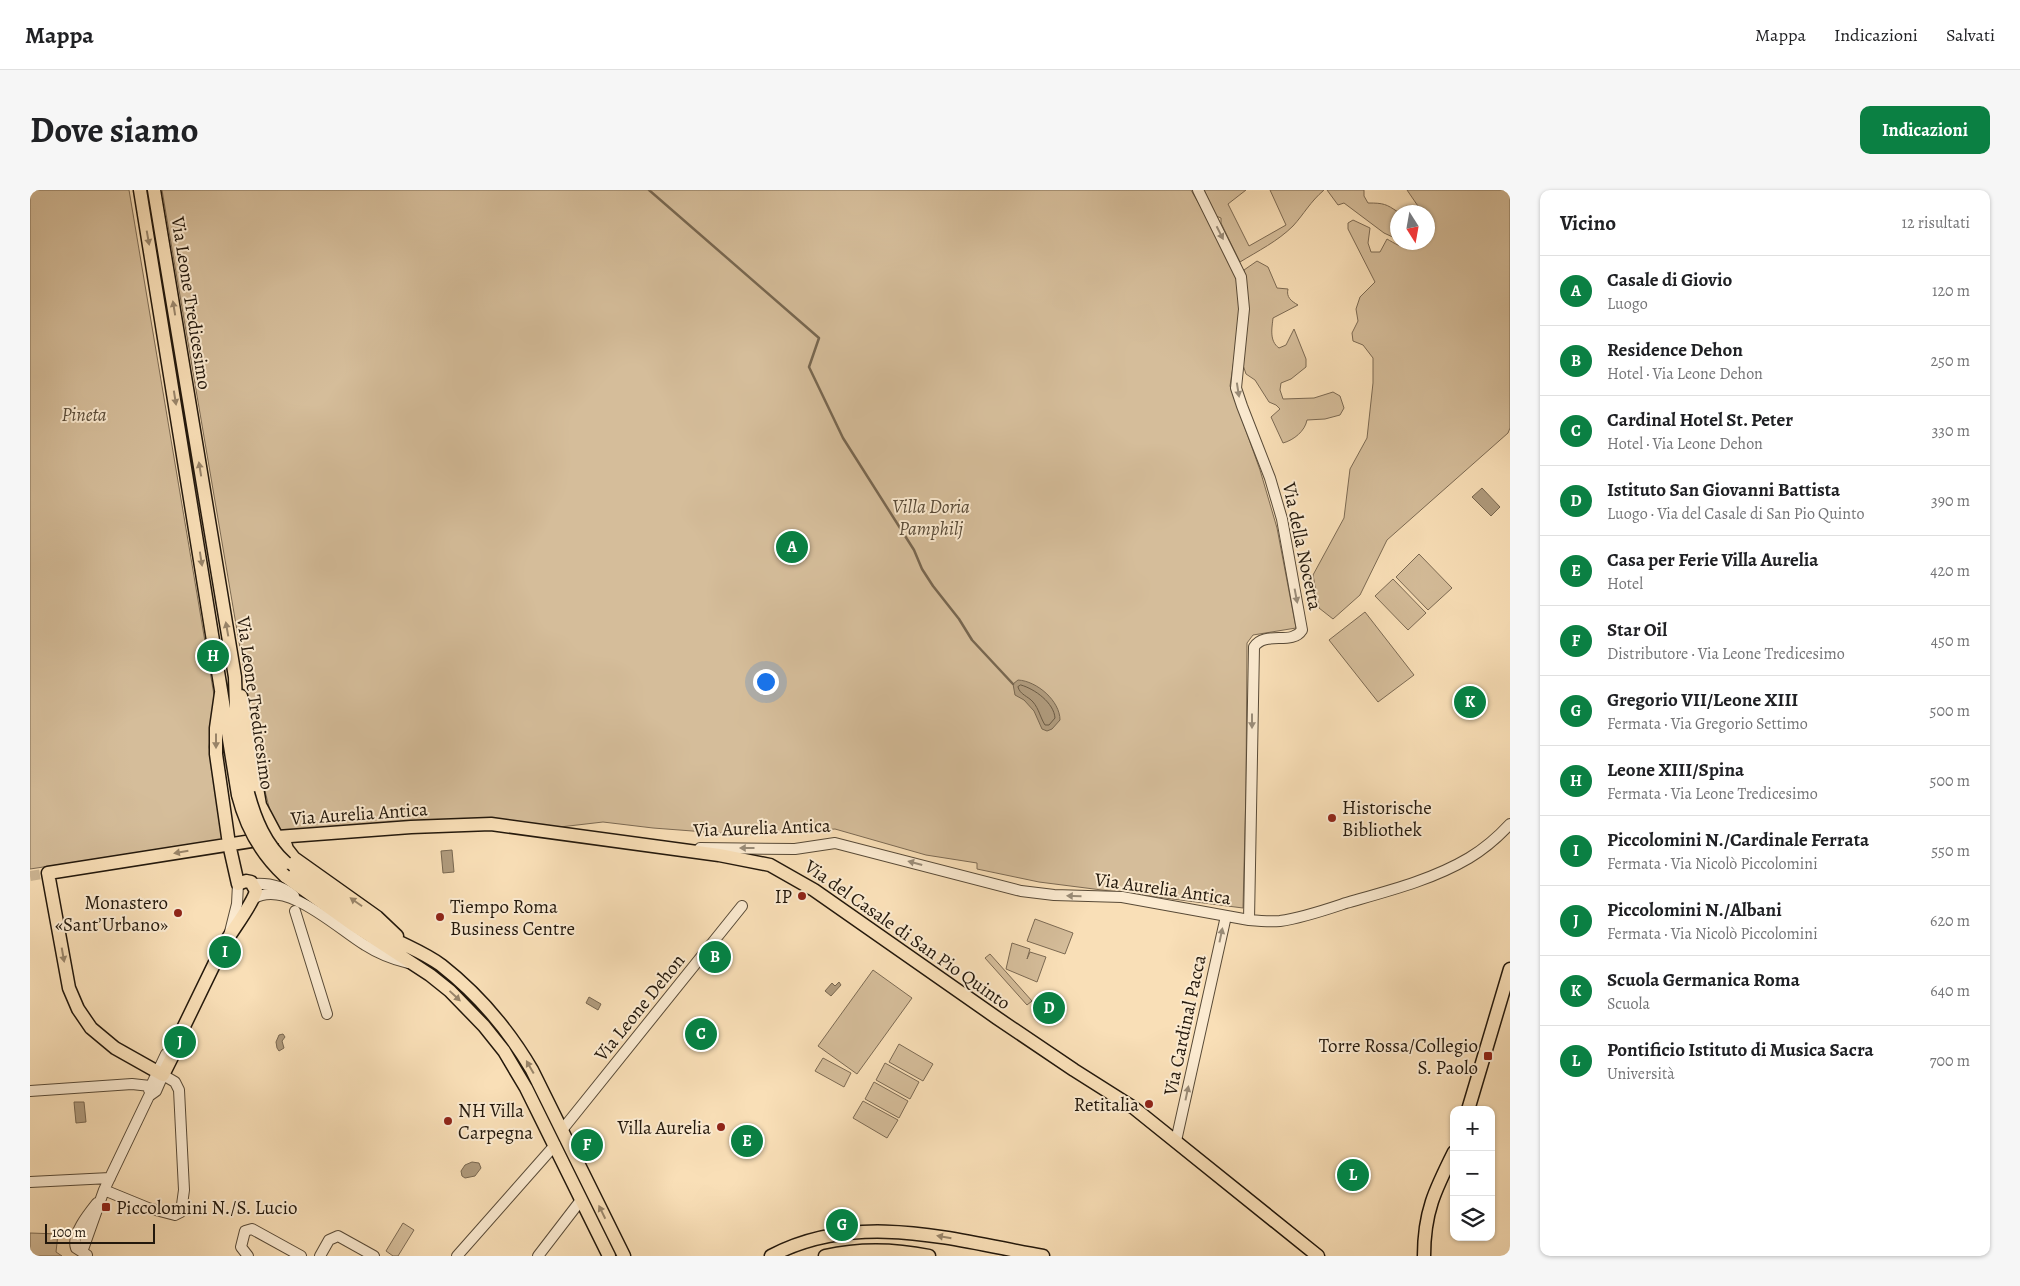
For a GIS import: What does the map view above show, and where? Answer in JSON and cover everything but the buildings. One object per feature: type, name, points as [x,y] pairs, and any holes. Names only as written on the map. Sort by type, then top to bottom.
[{"type":"main road","name":"Via Leone Tredicesimo","points":[[140,190],[222,693],[243,794],[271,846],[286,862],[360,918],[431,958],[457,978],[500,1022],[529,1065],[624,1256]]},
{"type":"main road","name":"Via Leone Tredicesimo","points":[[154,190],[235,677],[237,737],[243,813],[257,842],[270,862],[285,876],[355,926],[417,965],[440,982],[468,1009],[504,1051],[526,1088],[555,1145],[582,1200],[605,1254]]},
{"type":"main road","points":[[235,677],[244,706],[260,805],[269,825],[280,837],[294,858],[377,917],[406,945]]},
{"type":"main road","points":[[160,1073],[172,1057],[174,1047],[230,932],[254,899],[256,891],[253,884],[246,881],[238,884],[229,844],[215,744],[222,693]]},
{"type":"main road","name":"Via Aurelia Antica","points":[[160,1073],[114,1048],[91,1028],[78,1009],[69,988],[48,873],[280,837],[411,827],[496,824],[674,849]]},
{"type":"main road","name":"Via del Casale di San Pio Quinto","points":[[674,849],[729,856],[770,865],[814,890],[996,1018],[1130,1105],[1318,1256]]},
{"type":"main road","points":[[1469,1106],[1510,970]]},
{"type":"main road","points":[[1424,1256],[1425,1232],[1431,1201],[1450,1161]]},
{"type":"main road","points":[[771,1256],[819,1238],[850,1232],[876,1230],[926,1234],[1043,1256]]},
{"type":"main road","points":[[825,1256],[847,1252],[880,1250],[929,1256]]},
{"type":"street","name":"Via della Nocetta","points":[[1198,190],[1241,277],[1244,309],[1236,388],[1270,478],[1282,519],[1302,630],[1296,636],[1263,639],[1254,647],[1249,920]]},
{"type":"street","name":"Via Aurelia Antica","points":[[674,849],[795,849],[824,843],[841,844],[1021,891],[1054,895],[1122,898],[1269,922],[1285,920],[1382,893],[1424,878],[1470,857],[1496,838],[1510,824]]},
{"type":"street","points":[[770,865],[776,855],[795,849]]},
{"type":"street","points":[[230,932],[238,884]]},
{"type":"street","points":[[253,884],[268,884],[289,892],[297,900],[347,934],[386,957],[417,965]]},
{"type":"street","points":[[254,899],[267,893],[297,900]]},
{"type":"street","points":[[267,893],[295,911]]},
{"type":"street","points":[[297,900],[295,911],[327,1014]]},
{"type":"street","name":"Via Leone Dehon","points":[[562,1130],[742,906]]},
{"type":"street","name":"Via Cardinal Pacca","points":[[1176,1141],[1226,916]]},
{"type":"street","points":[[85,1254],[75,1247],[75,1239],[85,1217],[102,1195],[160,1073],[175,1082],[179,1090],[184,1190],[180,1214],[175,1216],[102,1195]]},
{"type":"street","points":[[30,1092],[132,1084],[150,1091]]},
{"type":"street","points":[[457,1256],[555,1145]]},
{"type":"street","points":[[30,1182],[110,1178]]},
{"type":"street","points":[[538,1256],[582,1200]]},
{"type":"street","points":[[248,1256],[241,1246],[245,1232],[252,1229],[301,1256]]},
{"type":"street","points":[[320,1256],[329,1240],[338,1236],[374,1256]]},
{"type":"green space","name":"Pineta","points":[[30,190],[129,190],[215,701],[209,747],[224,840],[30,869]]},
{"type":"green space","name":"Villa Doria Pamphilj","points":[[162,190],[1191,190],[1218,237],[1237,277],[1240,320],[1230,386],[1260,470],[1277,528],[1296,628],[1253,635],[1247,643],[1243,908],[1039,882],[977,869],[977,863],[926,855],[835,829],[745,835],[603,822],[560,827],[413,823],[359,825],[282,832],[272,819],[263,783]]},
{"type":"green space","points":[[1204,190],[1246,190],[1228,204],[1249,246],[1286,225],[1270,190],[1324,190],[1287,231],[1268,246],[1240,262],[1221,223],[1221,218],[1216,216]]},
{"type":"green space","points":[[1327,190],[1364,190],[1364,196],[1368,203],[1384,204],[1390,207],[1390,236],[1344,203],[1338,205]]},
{"type":"green space","points":[[1407,190],[1510,190],[1510,428],[1508,433],[1387,540],[1360,595],[1333,619],[1319,608],[1313,575],[1344,518],[1350,469],[1367,438],[1373,383],[1373,358],[1363,345],[1353,341],[1352,333],[1358,321],[1356,309],[1360,297],[1375,282],[1348,229],[1348,223],[1353,220],[1370,228],[1368,243],[1371,252],[1380,252],[1387,239],[1390,240],[1390,250],[1435,250],[1435,205],[1417,205]]},
{"type":"green space","points":[[1257,261],[1268,267],[1277,288],[1288,289],[1290,298],[1298,305],[1273,318],[1272,334],[1276,345],[1279,348],[1286,345],[1294,329],[1306,359],[1306,367],[1291,379],[1281,383],[1280,390],[1283,399],[1314,398],[1333,392],[1340,396],[1344,408],[1340,415],[1325,419],[1307,420],[1304,428],[1298,435],[1283,443],[1271,417],[1280,409],[1269,402],[1255,380],[1246,374],[1242,362],[1244,270]]},
{"type":"green space","points":[[1419,554],[1452,588],[1428,610],[1396,577]]},
{"type":"green space","points":[[1393,579],[1426,613],[1408,630],[1375,596]]},
{"type":"green space","points":[[1365,612],[1414,675],[1378,702],[1329,640]]},
{"type":"green space","points":[[1035,919],[1073,933],[1065,954],[1027,941]]},
{"type":"green space","points":[[1012,943],[1030,949],[1027,959],[1030,952],[1046,957],[1037,982],[1006,969]]},
{"type":"green space","points":[[990,954],[1032,1001],[1027,1005],[985,958]]},
{"type":"green space","points":[[873,970],[912,998],[857,1074],[818,1046]]},
{"type":"green space","points":[[899,1044],[933,1064],[923,1081],[889,1062]]},
{"type":"green space","points":[[823,1058],[851,1073],[844,1087],[815,1071]]},
{"type":"green space","points":[[885,1063],[919,1082],[910,1099],[876,1080]]},
{"type":"green space","points":[[874,1082],[908,1101],[899,1118],[865,1099]]},
{"type":"green space","points":[[863,1101],[898,1120],[887,1138],[853,1118]]},
{"type":"green space","points":[[403,1223],[414,1230],[398,1256],[393,1256],[386,1251]]},
{"type":"green space","points":[[30,1233],[58,1234],[56,1252],[62,1256],[30,1256]]},
{"type":"water","points":[[1482,488],[1500,507],[1491,516],[1472,497]]},
{"type":"water","points":[[1018,680],[1033,684],[1052,699],[1059,713],[1060,720],[1052,729],[1047,731],[1042,729],[1034,711],[1024,700],[1015,695],[1013,684]]},
{"type":"water","points":[[452,850],[454,872],[443,873],[441,851]]},
{"type":"water","points":[[839,982],[841,985],[831,996],[825,991],[832,983],[835,986]]},
{"type":"water","points":[[589,997],[601,1004],[598,1010],[586,1003]]},
{"type":"water","points":[[283,1034],[285,1037],[282,1041],[284,1048],[279,1051],[276,1042],[279,1035]]},
{"type":"water","points":[[74,1102],[84,1102],[86,1122],[76,1123]]},
{"type":"water","points":[[472,1162],[479,1163],[481,1168],[475,1176],[465,1178],[462,1176],[461,1171],[465,1165]]},
{"type":"waterway","points":[[649,190],[819,338],[809,367],[843,438],[914,550],[922,569],[933,586],[959,619],[972,640],[1013,684]]},
{"type":"tunnel","points":[[30,876],[48,873]]},
{"type":"place","name":"Casale di Giovio","points":[[792,547]]},
{"type":"place","name":"Leone XIII/Spina","points":[[213,656]]},
{"type":"place","name":"Scuola Germanica Roma","points":[[1470,702]]},
{"type":"place","name":"Historische Bibliothek","points":[[1332,818]]},
{"type":"place","name":"IP","points":[[802,896]]},
{"type":"place","name":"Monastero «Sant’Urbano»","points":[[178,913]]},
{"type":"place","name":"Tiempo Roma Business Centre","points":[[440,917]]},
{"type":"place","name":"Piccolomini N./Cardinale Ferrata","points":[[225,952]]},
{"type":"place","name":"Residence Dehon","points":[[715,957]]},
{"type":"place","name":"Istituto San Giovanni Battista","points":[[1049,1008]]},
{"type":"place","name":"Cardinal Hotel St. Peter","points":[[701,1034]]},
{"type":"place","name":"Piccolomini N./Albani","points":[[180,1042]]},
{"type":"place","name":"Torre Rossa/Collegio S. Paolo","points":[[1488,1056]]},
{"type":"place","name":"Retitalia","points":[[1149,1104]]},
{"type":"place","name":"NH Villa Carpegna","points":[[448,1121]]},
{"type":"place","name":"Villa Aurelia","points":[[721,1127]]},
{"type":"place","name":"Casa per Ferie Villa Aurelia","points":[[747,1141]]},
{"type":"place","name":"Star Oil","points":[[587,1145]]},
{"type":"place","name":"Pontificio Istituto di Musica Sacra","points":[[1353,1175]]},
{"type":"place","name":"Piccolomini N./S. Lucio","points":[[106,1207]]},
{"type":"place","name":"Gregorio VII/Leone XIII","points":[[842,1225]]}]
